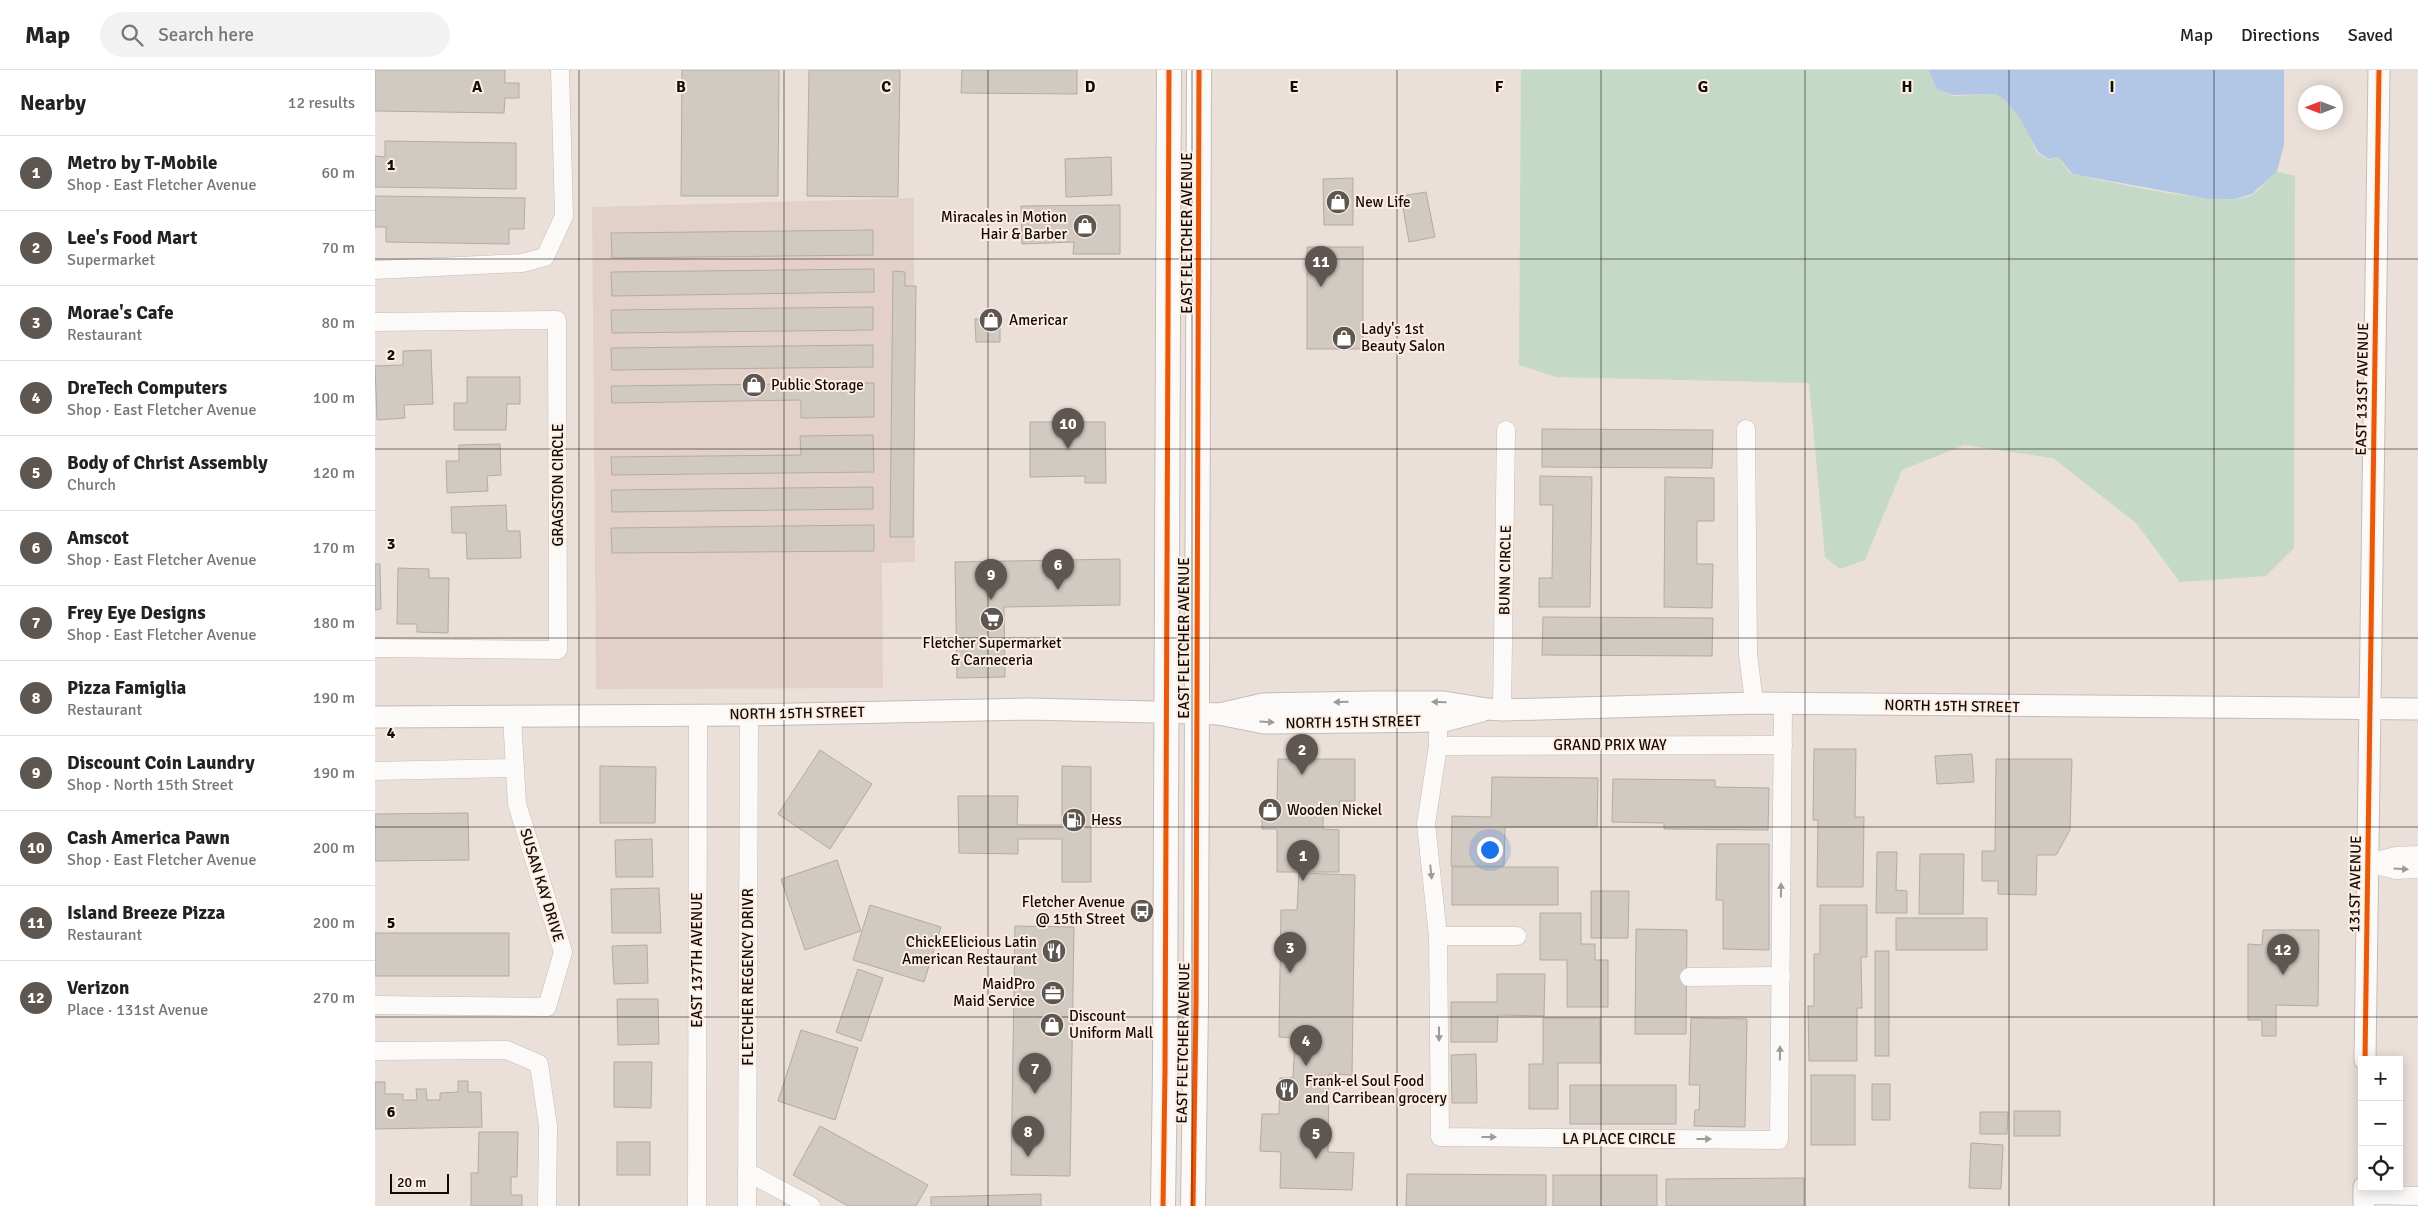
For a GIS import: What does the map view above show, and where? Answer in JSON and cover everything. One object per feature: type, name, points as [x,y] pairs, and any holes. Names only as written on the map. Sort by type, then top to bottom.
[{"type":"main road","name":"EAST FLETCHER AVENUE","points":[[1163,1206],[1169,70]]},
{"type":"main road","name":"EAST FLETCHER AVENUE","points":[[1193,1206],[1196,1003],[1199,70]]},
{"type":"main road","points":[[1169,151],[1200,152]]},
{"type":"main road","points":[[1168,307],[1199,308]]},
{"type":"street","points":[[375,270],[523,264],[545,257],[563,216],[560,70]]},
{"type":"street","name":"EAST 131ST AVENUE","points":[[2371,709],[2379,70]]},
{"type":"street","name":"GRAGSTON CIRCLE","points":[[375,322],[557,320],[558,650],[375,648]]},
{"type":"street","points":[[1746,429],[1748,654],[1754,703]]},
{"type":"street","name":"BUNN CIRCLE","points":[[1494,710],[1506,430]]},
{"type":"street","name":"NORTH 15TH STREET","points":[[1219,714],[1263,704],[1282,703],[1444,702],[1494,710]]},
{"type":"street","name":"NORTH 15TH STREET","points":[[375,717],[749,715],[1029,710],[1219,714],[1264,723],[1437,721],[1494,710],[1754,703],[2418,709]]},
{"type":"street","name":"LA PLACE CIRCLE","points":[[1437,721],[1437,746],[1426,824],[1438,936],[1440,1137],[1779,1140],[1783,704]]},
{"type":"street","name":"131ST AVENUE","points":[[2365,1056],[2371,709]]},
{"type":"street","name":"EAST 137TH AVENUE","points":[[697,1206],[698,715]]},
{"type":"street","name":"FLETCHER REGENCY DRIVR","points":[[747,1206],[749,715]]},
{"type":"street","name":"SUSAN KAY DRIVE","points":[[375,1005],[547,1007],[563,952],[517,804],[512,717]]},
{"type":"street","name":"GRAND PRIX WAY","points":[[1437,746],[1783,745]]},
{"type":"street","points":[[375,771],[515,768]]},
{"type":"street","points":[[2368,863],[2396,856],[2418,855]]},
{"type":"street","points":[[2368,863],[2396,870],[2418,869]]},
{"type":"street","points":[[1438,936],[1517,936]]},
{"type":"street","points":[[1689,977],[1781,976]]},
{"type":"street","points":[[375,1051],[507,1050],[539,1064],[548,1126],[547,1206]]},
{"type":"street","points":[[747,1172],[811,1206]]},
{"type":"street","points":[[2364,1196],[2418,1196]]},
{"type":"shaded area","name":"Public Storage","points":[[914,198],[915,562],[882,563],[883,688],[596,689],[592,207]]},
{"type":"green space","points":[[1521,70],[1927,70],[1938,89],[1953,96],[1996,94],[2005,100],[2023,121],[2037,153],[2049,160],[2059,157],[2070,174],[2192,197],[2218,199],[2238,199],[2252,195],[2276,171],[2295,176],[2294,548],[2266,576],[2180,582],[2136,523],[2053,458],[1964,445],[1902,470],[1865,560],[1840,569],[1825,557],[1809,383],[1556,377],[1519,365]]},
{"type":"water","points":[[1928,70],[2284,70],[2284,145],[2277,171],[2252,194],[2235,199],[2209,199],[2072,174],[2059,157],[2049,159],[2038,152],[2020,118],[2005,100],[1996,94],[1953,95],[1937,89]]},
{"type":"building","points":[[375,70],[505,70],[505,83],[519,83],[519,98],[505,98],[504,113],[375,111]]},
{"type":"building","points":[[682,70],[779,70],[778,196],[681,196]]},
{"type":"building","points":[[809,70],[900,70],[898,197],[807,196]]},
{"type":"building","points":[[962,70],[1077,70],[1077,94],[961,93]]},
{"type":"building","points":[[385,141],[516,143],[516,189],[375,187],[375,156],[385,157]]},
{"type":"building","points":[[1111,157],[1112,195],[1066,197],[1065,159]]},
{"type":"building","points":[[1353,178],[1353,225],[1324,225],[1323,179]]},
{"type":"building","points":[[1426,192],[1435,237],[1409,242],[1401,196]]},
{"type":"building","points":[[375,196],[525,198],[524,229],[509,229],[509,244],[386,242],[386,227],[375,227]]},
{"type":"building","points":[[1120,205],[1120,254],[1073,254],[1074,242],[1022,244],[1021,206]]},
{"type":"building","points":[[873,230],[873,255],[612,258],[611,233]]},
{"type":"building","points":[[1307,247],[1363,247],[1363,349],[1307,349]]},
{"type":"building","points":[[874,269],[874,292],[612,296],[611,272]]},
{"type":"building","points":[[893,271],[905,272],[905,286],[916,286],[913,537],[890,537]]},
{"type":"building","points":[[873,307],[873,330],[612,333],[611,310]]},
{"type":"building","points":[[1000,318],[1000,342],[976,342],[975,319]]},
{"type":"building","points":[[873,345],[873,367],[612,370],[611,348]]},
{"type":"building","points":[[431,350],[433,404],[404,405],[405,418],[377,420],[375,366],[403,365],[403,351]]},
{"type":"building","points":[[467,377],[520,377],[520,404],[507,404],[506,430],[454,430],[454,403],[467,403]]},
{"type":"building","points":[[874,383],[874,417],[801,418],[801,400],[612,403],[611,386]]},
{"type":"building","points":[[1030,422],[1105,422],[1106,483],[1085,483],[1085,476],[1030,477]]},
{"type":"building","points":[[1542,429],[1713,430],[1712,468],[1542,467]]},
{"type":"building","points":[[873,435],[874,472],[612,475],[611,457],[801,455],[800,436]]},
{"type":"building","points":[[500,444],[501,475],[487,476],[488,491],[447,493],[446,461],[459,461],[459,445]]},
{"type":"building","points":[[1540,476],[1592,477],[1590,607],[1539,607],[1539,578],[1552,578],[1553,505],[1540,505]]},
{"type":"building","points":[[1665,477],[1714,478],[1714,521],[1697,521],[1697,564],[1713,564],[1712,608],[1664,607]]},
{"type":"building","points":[[873,487],[873,509],[612,512],[611,490]]},
{"type":"building","points":[[506,505],[507,531],[520,531],[521,558],[467,559],[466,533],[452,533],[451,507]]},
{"type":"building","points":[[874,525],[874,551],[612,553],[611,528]]},
{"type":"building","points":[[1120,559],[1120,605],[1004,607],[1005,677],[957,678],[955,562]]},
{"type":"building","points":[[375,564],[380,564],[381,609],[375,610]]},
{"type":"building","points":[[398,568],[429,569],[429,578],[449,578],[448,633],[417,632],[417,624],[397,624]]},
{"type":"building","points":[[1543,617],[1713,618],[1712,656],[1542,655]]},
{"type":"building","points":[[1814,749],[1856,749],[1855,817],[1864,817],[1863,887],[1817,887],[1818,820],[1813,820]]},
{"type":"building","points":[[820,750],[872,784],[830,849],[778,814]]},
{"type":"building","points":[[1972,754],[1974,782],[1937,784],[1935,756]]},
{"type":"building","points":[[1278,759],[1355,759],[1355,801],[1339,801],[1339,816],[1323,815],[1323,829],[1339,830],[1339,872],[1277,872],[1277,829],[1262,829],[1262,801],[1277,801]]},
{"type":"building","points":[[1996,759],[2072,759],[2070,830],[2056,855],[2037,855],[2036,895],[1998,894],[1998,881],[1982,881],[1982,851],[1995,851]]},
{"type":"building","points":[[600,766],[656,767],[655,823],[600,823]]},
{"type":"building","points":[[1062,766],[1091,767],[1091,882],[1062,882],[1062,839],[1018,839],[1018,854],[959,853],[958,796],[1018,796],[1017,825],[1062,825]]},
{"type":"building","points":[[1492,777],[1598,778],[1597,827],[1505,827],[1504,866],[1451,866],[1452,816],[1491,817]]},
{"type":"building","points":[[1613,779],[1715,780],[1715,787],[1769,788],[1768,830],[1664,829],[1664,823],[1612,822]]},
{"type":"building","points":[[468,813],[469,860],[375,861],[375,814]]},
{"type":"building","points":[[652,839],[653,877],[616,877],[615,840]]},
{"type":"building","points":[[1717,844],[1769,844],[1769,950],[1723,949],[1723,900],[1716,900]]},
{"type":"building","points":[[1877,852],[1897,852],[1896,890],[1907,891],[1907,913],[1876,913]]},
{"type":"building","points":[[1920,854],[1964,854],[1963,914],[1919,914]]},
{"type":"building","points":[[837,860],[861,931],[805,950],[781,879]]},
{"type":"building","points":[[1452,867],[1558,867],[1558,905],[1452,905]]},
{"type":"building","points":[[1299,873],[1355,875],[1352,1075],[1329,1074],[1328,1152],[1354,1153],[1352,1190],[1280,1188],[1281,1152],[1260,1151],[1262,1114],[1279,1114],[1280,1078],[1293,1078],[1295,1038],[1279,1037],[1281,910],[1297,910]]},
{"type":"building","points":[[659,888],[661,933],[612,933],[611,889]]},
{"type":"building","points":[[1591,891],[1629,891],[1628,938],[1591,938]]},
{"type":"building","points":[[870,905],[941,927],[924,982],[853,960]]},
{"type":"building","points":[[1820,905],[1867,905],[1867,957],[1861,957],[1862,1008],[1857,1008],[1857,1061],[1809,1061],[1808,1006],[1814,1006],[1814,954],[1820,954]]},
{"type":"building","points":[[1540,913],[1581,913],[1581,944],[1595,944],[1595,960],[1608,960],[1608,1007],[1567,1007],[1567,960],[1540,960]]},
{"type":"building","points":[[1896,918],[1987,918],[1987,950],[1896,950]]},
{"type":"building","points":[[1015,926],[1074,927],[1070,1176],[1011,1175]]},
{"type":"building","points":[[1636,929],[1687,930],[1686,1034],[1635,1034]]},
{"type":"building","points":[[2263,930],[2319,930],[2318,1006],[2276,1005],[2276,1036],[2262,1036],[2262,1020],[2248,1020],[2248,944],[2262,945]]},
{"type":"building","points":[[375,933],[509,933],[509,976],[375,976]]},
{"type":"building","points":[[647,945],[648,983],[614,984],[612,946]]},
{"type":"building","points":[[1875,951],[1889,951],[1889,1056],[1875,1056]]},
{"type":"building","points":[[858,969],[883,978],[861,1041],[836,1032]]},
{"type":"building","points":[[1497,974],[1545,974],[1544,1016],[1498,1015],[1497,1042],[1451,1042],[1451,1002],[1497,1002]]},
{"type":"building","points":[[617,999],[658,999],[659,1044],[618,1045]]},
{"type":"building","points":[[1543,1018],[1600,1018],[1600,1063],[1558,1063],[1558,1109],[1529,1109],[1529,1064],[1543,1064]]},
{"type":"building","points":[[1691,1018],[1747,1019],[1745,1127],[1694,1126],[1695,1110],[1699,1110],[1700,1085],[1689,1085]]},
{"type":"building","points":[[801,1030],[858,1048],[835,1120],[778,1101]]},
{"type":"building","points":[[1476,1054],[1477,1103],[1452,1103],[1451,1055]]},
{"type":"building","points":[[614,1062],[652,1062],[651,1108],[614,1107]]},
{"type":"building","points":[[1811,1075],[1855,1075],[1855,1145],[1811,1145]]},
{"type":"building","points":[[458,1081],[468,1081],[468,1092],[481,1092],[482,1127],[375,1129],[375,1082],[385,1082],[385,1094],[403,1094],[403,1100],[417,1100],[416,1089],[426,1089],[427,1100],[440,1100],[440,1093],[458,1092]]},
{"type":"building","points":[[1872,1084],[1890,1084],[1890,1120],[1872,1120]]},
{"type":"building","points":[[1570,1085],[1676,1085],[1676,1124],[1570,1124]]},
{"type":"building","points":[[2014,1111],[2060,1111],[2060,1136],[2014,1136]]},
{"type":"building","points":[[1980,1112],[2008,1112],[2007,1134],[1980,1134]]},
{"type":"building","points":[[820,1126],[928,1185],[916,1206],[848,1206],[793,1175]]},
{"type":"building","points":[[479,1132],[518,1132],[517,1177],[511,1177],[511,1195],[522,1195],[522,1206],[471,1206],[471,1173],[478,1173]]},
{"type":"building","points":[[617,1142],[650,1142],[650,1175],[617,1175]]},
{"type":"building","points":[[1971,1143],[2003,1145],[2001,1189],[1969,1188]]},
{"type":"building","points":[[1407,1174],[1546,1175],[1546,1206],[1406,1206]]},
{"type":"building","points":[[1553,1175],[1657,1175],[1657,1206],[1553,1206]]},
{"type":"building","points":[[1804,1178],[1804,1206],[1666,1206],[1666,1179]]},
{"type":"building","points":[[1041,1194],[1041,1206],[931,1206],[931,1197]]},
{"type":"cycle path","points":[[1163,1206],[1169,70]]},
{"type":"cycle path","points":[[1193,1206],[1196,1003],[1199,70]]},
{"type":"cycle path","points":[[2365,1056],[2379,70]]},
{"type":"place","name":"New Life","points":[[1338,202]]},
{"type":"place","name":"Miracales in Motion Hair & Barber","points":[[1085,226]]},
{"type":"place","name":"Island Breeze Pizza","points":[[1321,287]]},
{"type":"place","name":"Americar","points":[[991,320]]},
{"type":"place","name":"Lady's 1st Beauty Salon","points":[[1344,338]]},
{"type":"place","name":"Public Storage","points":[[754,385]]},
{"type":"place","name":"Cash America Pawn","points":[[1068,449]]},
{"type":"place","name":"Amscot","points":[[1058,590]]},
{"type":"place","name":"Discount Coin Laundry","points":[[991,600]]},
{"type":"place","name":"Fletcher Supermarket & Carneceria","points":[[992,619]]},
{"type":"place","name":"Lee's Food Mart","points":[[1302,775]]},
{"type":"place","name":"Wooden Nickel","points":[[1270,810]]},
{"type":"place","name":"Hess","points":[[1074,820]]},
{"type":"place","name":"Metro by T-Mobile","points":[[1303,881]]},
{"type":"place","name":"Fletcher Avenue @ 15th Street","points":[[1142,911]]},
{"type":"place","name":"ChickEElicious Latin American Restaurant","points":[[1054,951]]},
{"type":"place","name":"Morae's Cafe","points":[[1290,973]]},
{"type":"place","name":"Verizon","points":[[2283,975]]},
{"type":"place","name":"MaidPro Maid Service","points":[[1053,993]]},
{"type":"place","name":"Discount Uniform Mall","points":[[1052,1025]]},
{"type":"place","name":"DreTech Computers","points":[[1306,1066]]},
{"type":"place","name":"Frank-el Soul Food and Carribean grocery","points":[[1287,1090]]},
{"type":"place","name":"Frey Eye Designs","points":[[1035,1094]]},
{"type":"place","name":"Pizza Famiglia","points":[[1028,1157]]},
{"type":"place","name":"Body of Christ Assembly","points":[[1316,1159]]}]
